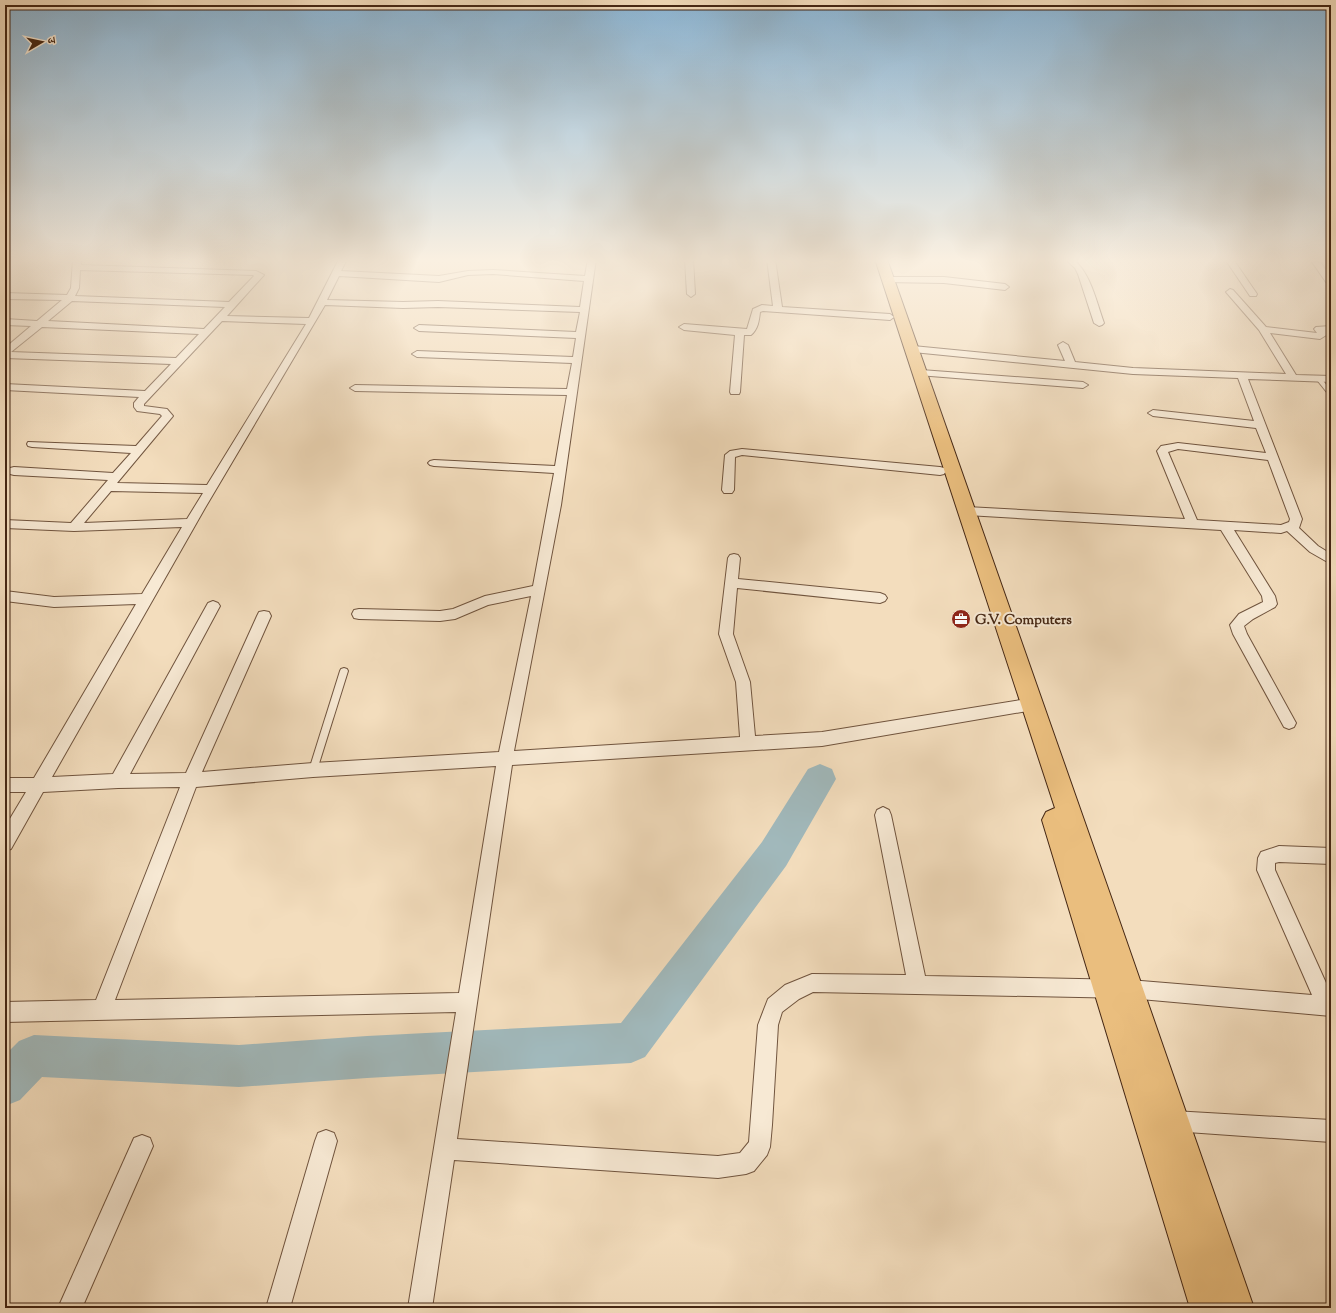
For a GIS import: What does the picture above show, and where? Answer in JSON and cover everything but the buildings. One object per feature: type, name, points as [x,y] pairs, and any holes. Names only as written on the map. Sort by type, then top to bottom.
[{"type":"main road","points":[[891,320],[940,471],[1027,705]]},
{"type":"main road","points":[[903,320],[967,512],[1058,804],[1119,989],[1209,1308]]},
{"type":"main road","points":[[1119,989],[1173,1121],[1235,1308]]},
{"type":"street","points":[[5,354],[43,320]]},
{"type":"street","points":[[74,527],[168,416],[163,411],[140,409],[139,403],[218,320]]},
{"type":"street","points":[[5,843],[40,785],[190,523],[311,321],[289,320]]},
{"type":"street","points":[[420,1308],[505,760],[555,505],[583,320]]},
{"type":"street","points":[[684,327],[748,333],[752,331],[754,320]]},
{"type":"street","points":[[1255,320],[1263,329],[1293,377]]},
{"type":"street","points":[[5,322],[207,332]]},
{"type":"street","points":[[419,328],[581,335]]},
{"type":"street","points":[[1263,329],[1320,336],[1323,334],[1319,330],[1320,329],[1331,329]]},
{"type":"street","points":[[735,392],[740,333]]},
{"type":"street","points":[[1063,345],[1070,364]]},
{"type":"street","points":[[913,349],[1133,371],[1331,379]]},
{"type":"street","points":[[5,354],[179,361]]},
{"type":"street","points":[[417,354],[577,360]]},
{"type":"street","points":[[921,373],[1083,385]]},
{"type":"street","points":[[967,512],[1281,529],[1295,525],[1296,519],[1242,375]]},
{"type":"street","points":[[5,387],[148,394]]},
{"type":"street","points":[[354,388],[572,392]]},
{"type":"street","points":[[1153,413],[1260,425]]},
{"type":"street","points":[[32,444],[140,450]]},
{"type":"street","points":[[1193,524],[1162,451],[1164,448],[1178,446],[1272,457]]},
{"type":"street","points":[[728,490],[730,455],[742,452],[940,471]]},
{"type":"street","points":[[434,463],[560,470]]},
{"type":"street","points":[[14,471],[117,477]]},
{"type":"street","points":[[108,487],[211,489]]},
{"type":"street","points":[[5,524],[74,527],[190,523]]},
{"type":"street","points":[[1225,526],[1268,596],[1270,604],[1266,608],[1240,619],[1237,625],[1240,634],[1289,723]]},
{"type":"street","points":[[1290,527],[1329,562]]},
{"type":"street","points":[[734,558],[726,634],[743,682],[748,744]]},
{"type":"street","points":[[731,583],[880,598]]},
{"type":"street","points":[[359,614],[440,616],[455,614],[485,600],[539,589]]},
{"type":"street","points":[[5,596],[69,602],[147,599]]},
{"type":"street","points":[[118,781],[213,606]]},
{"type":"street","points":[[102,1010],[191,780],[264,616]]},
{"type":"street","points":[[5,785],[191,780],[313,770],[505,760],[822,739],[1027,705]]},
{"type":"street","points":[[883,815],[917,985]]},
{"type":"street","points":[[445,1149],[718,1167],[746,1164],[759,1148],[762,1125],[768,1026],[775,1006],[792,992],[812,983],[1119,989],[1328,1005],[1266,870],[1267,858],[1279,854],[1331,856]]},
{"type":"street","points":[[5,1012],[102,1010],[467,1011]]},
{"type":"street","points":[[1173,1121],[1331,1131]]},
{"type":"street","points":[[278,1308],[326,1141]]},
{"type":"street","points":[[70,1308],[142,1146]]},
{"type":"lane","points":[[1319,378],[1331,394]]},
{"type":"lane","points":[[313,770],[344,671]]},
{"type":"waterway","points":[[5,1085],[34,1056],[239,1066],[367,1057],[631,1043],[774,854],[820,779]]},
{"type":"place","name":"G.V. Computers","points":[[961,619]]}]
